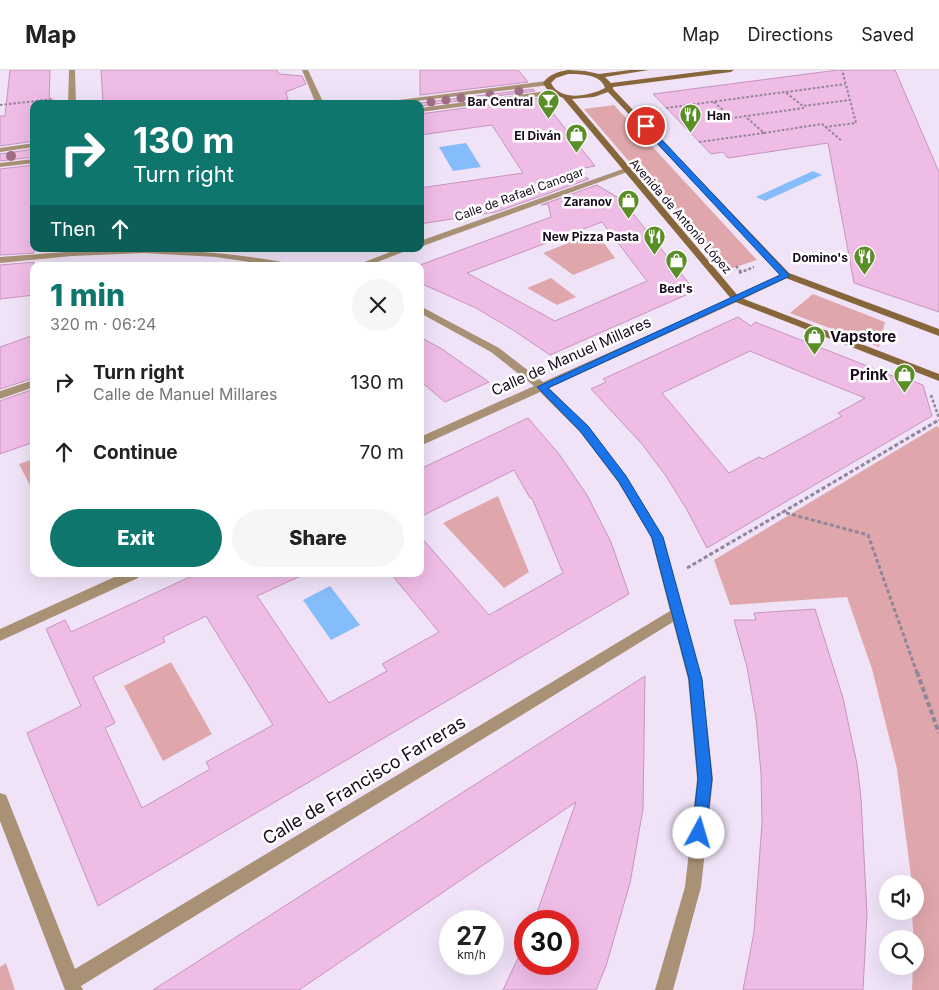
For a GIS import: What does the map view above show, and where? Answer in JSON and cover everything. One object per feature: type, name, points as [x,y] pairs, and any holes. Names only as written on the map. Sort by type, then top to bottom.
[{"type":"street","points":[[72,70],[72,100]]},
{"type":"street","points":[[305,70],[318,100]]},
{"type":"street","points":[[403,100],[548,81],[557,74],[568,72],[594,73],[646,70]]},
{"type":"street","points":[[543,71],[548,81],[548,88],[554,92],[565,96],[591,97],[609,87],[731,70]]},
{"type":"street","points":[[594,73],[672,153],[786,276],[939,333]]},
{"type":"street","points":[[424,109],[554,92]]},
{"type":"street","name":"Avenida de Antonio López","points":[[565,96],[626,171],[736,299]]},
{"type":"street","points":[[0,150],[30,146]]},
{"type":"street","points":[[0,165],[30,161]]},
{"type":"street","name":"Calle de Rafael Canogar","points":[[424,243],[626,171]]},
{"type":"street","points":[[0,260],[62,252]]},
{"type":"street","points":[[168,252],[212,255],[260,262]]},
{"type":"street","points":[[367,262],[386,252]]},
{"type":"street","name":"Calle de Manuel Millares","points":[[424,440],[786,276]]},
{"type":"street","points":[[736,299],[939,378]]},
{"type":"street","points":[[424,311],[495,350],[542,387],[584,429],[622,479],[658,537],[695,679],[705,779],[694,886],[664,990]]},
{"type":"street","points":[[0,395],[30,384]]},
{"type":"street","points":[[0,635],[126,577]]},
{"type":"street","name":"Calle de Francisco Farreras","points":[[73,986],[677,613]]},
{"type":"street","points":[[0,800],[73,986]]},
{"type":"path","points":[[825,127],[856,122],[842,70]]},
{"type":"path","points":[[666,108],[845,84]]},
{"type":"path","points":[[785,92],[803,106],[850,100]]},
{"type":"path","points":[[714,102],[732,118],[811,107],[809,106]]},
{"type":"path","points":[[0,105],[30,103]]},
{"type":"path","points":[[746,116],[764,133]]},
{"type":"path","points":[[699,142],[822,124],[842,141]]},
{"type":"path","points":[[720,279],[772,261]]},
{"type":"path","points":[[669,578],[939,420]]},
{"type":"path","points":[[783,512],[868,535],[939,733]]},
{"type":"shaded area","points":[[614,105],[757,260],[723,271],[584,109]]},
{"type":"shaded area","points":[[591,234],[598,235],[615,258],[573,275],[543,253]]},
{"type":"shaded area","points":[[551,278],[576,297],[557,305],[527,288]]},
{"type":"shaded area","points":[[813,294],[885,322],[879,347],[790,313]]},
{"type":"shaded area","points":[[937,426],[939,428],[939,990],[912,990],[913,975],[924,975],[924,930],[913,930],[912,920],[924,920],[924,875],[911,875],[897,769],[872,669],[847,597],[730,605],[714,560]]},
{"type":"shaded area","points":[[30,460],[30,485],[19,464]]},
{"type":"shaded area","points":[[498,496],[529,572],[504,588],[443,523]]},
{"type":"shaded area","points":[[171,662],[212,734],[163,761],[124,686]]},
{"type":"shaded area","points":[[6,963],[15,990],[0,990],[0,967]]},
{"type":"water","points":[[466,143],[481,167],[453,171],[439,147]]},
{"type":"water","points":[[813,171],[822,175],[765,201],[756,197]]},
{"type":"water","points":[[330,586],[360,625],[331,640],[303,600]]},
{"type":"building","points":[[10,70],[50,70],[49,100],[30,100],[30,142],[0,146],[0,116],[5,116]]},
{"type":"building","points":[[101,70],[277,70],[279,74],[302,76],[306,84],[286,92],[288,100],[103,100]]},
{"type":"building","points":[[420,70],[518,70],[528,82],[420,95]]},
{"type":"building","points":[[838,70],[895,70],[939,172],[939,312],[854,283],[828,143],[728,158],[723,152],[711,154],[653,94]]},
{"type":"building","points":[[533,89],[535,91],[424,105],[424,103]]},
{"type":"building","points":[[541,98],[595,166],[573,170],[589,179],[496,212],[424,223],[424,187],[523,173],[492,125],[424,134],[424,113]]},
{"type":"building","points":[[30,150],[30,157],[0,161],[0,154]]},
{"type":"building","points":[[30,165],[30,252],[34,253],[0,255],[0,169]]},
{"type":"building","points":[[597,185],[622,200],[695,291],[550,355],[476,308],[424,285],[424,264],[551,217],[548,204],[541,205]],"holes":[[[602,222],[647,281],[555,321],[467,273]]]},
{"type":"building","points":[[30,262],[30,295],[0,299],[0,265]]},
{"type":"building","points":[[738,317],[751,326],[755,322],[903,380],[905,378],[923,385],[932,416],[707,548],[666,476],[642,444],[591,389],[606,382],[603,379]],"holes":[[[750,351],[865,398],[838,413],[842,416],[763,459],[759,457],[729,473],[662,393]]]},
{"type":"building","points":[[30,336],[30,379],[0,389],[0,347]]},
{"type":"building","points":[[424,339],[442,349],[489,382],[445,402],[424,384]]},
{"type":"building","points":[[30,390],[30,443],[0,454],[0,401]]},
{"type":"building","points":[[528,418],[559,454],[587,495],[611,542],[629,594],[98,906],[27,733],[81,706],[46,629],[65,620],[71,632],[190,577],[298,577],[257,596],[329,703],[387,671],[382,664],[439,632],[393,577],[424,577],[424,541],[489,615],[563,573],[532,498],[530,498],[514,470],[424,515],[424,467]],"holes":[[[206,616],[273,725],[206,762],[210,769],[142,808],[105,728],[115,723],[93,677],[165,642],[163,637]]]},
{"type":"building","points":[[815,609],[843,698],[857,764],[861,798],[867,914],[863,990],[743,990],[754,932],[762,823],[761,773],[756,718],[747,667],[734,620],[756,620],[754,613]]},
{"type":"building","points":[[645,676],[643,809],[630,883],[606,966],[596,990],[503,990],[514,966],[514,975],[579,975],[579,910],[538,910],[576,802],[299,990],[153,990]]},
{"type":"place","name":"Bar Central","points":[[549,120]]},
{"type":"place","name":"Han","points":[[691,134]]},
{"type":"place","name":"El Diván","points":[[577,154]]},
{"type":"place","name":"Zaranov","points":[[628,220]]},
{"type":"place","name":"New Pizza Pasta","points":[[655,255]]},
{"type":"place","name":"Domino's","points":[[864,276]]},
{"type":"place","name":"Bed's","points":[[676,280]]},
{"type":"place","name":"Vapstore","points":[[814,355]]},
{"type":"place","name":"Prink","points":[[904,393]]},
{"type":"route","points":[[646,126],[786,276],[542,387],[594,441],[622,479],[658,537],[695,679],[705,779],[699,833]]}]
